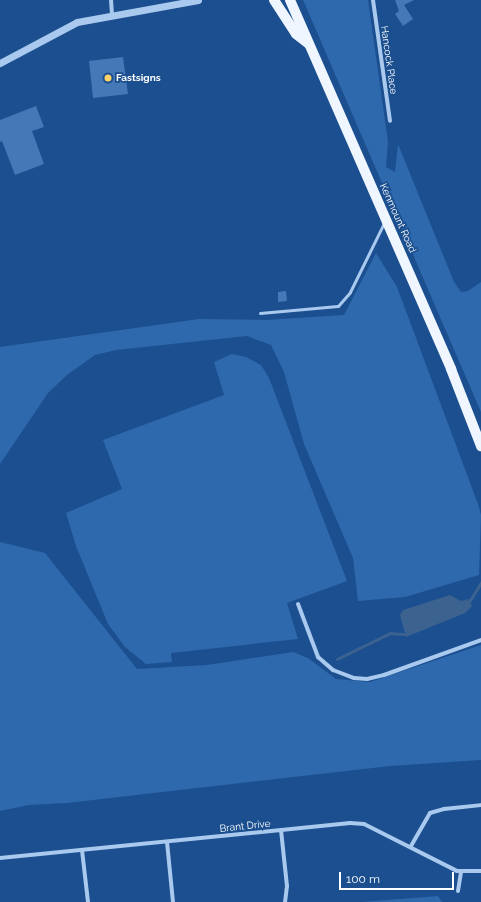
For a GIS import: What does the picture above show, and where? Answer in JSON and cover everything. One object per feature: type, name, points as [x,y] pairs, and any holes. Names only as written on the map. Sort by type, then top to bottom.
[{"type":"main road","points":[[274,0],[296,34],[309,44]]},
{"type":"main road","name":"Kenmount Road","points":[[290,0],[451,369],[481,446]]},
{"type":"street","points":[[111,0],[112,14]]},
{"type":"street","points":[[0,63],[69,24],[112,14],[198,0]]},
{"type":"street","name":"Hancock Place","points":[[373,0],[390,121]]},
{"type":"street","points":[[298,604],[318,657],[333,670],[354,678],[368,679],[384,675],[481,640]]},
{"type":"street","points":[[411,846],[430,813],[444,809],[481,805]]},
{"type":"street","name":"Brant Drive","points":[[0,858],[350,823],[364,824],[461,872]]},
{"type":"street","points":[[281,830],[287,886],[284,902]]},
{"type":"street","points":[[167,842],[173,902]]},
{"type":"street","points":[[82,850],[88,902]]},
{"type":"street","points":[[458,891],[461,872],[481,871]]},
{"type":"lane","points":[[260,313],[338,306],[350,292],[386,220]]},
{"type":"shaded area","points":[[303,0],[368,0],[388,142],[386,167],[395,172],[398,144],[454,282],[461,292],[468,291],[481,282],[481,412]]},
{"type":"shaded area","points":[[376,253],[397,287],[478,504],[481,515],[479,575],[405,597],[358,601],[353,558],[304,444],[284,372],[271,345],[247,336],[116,350],[95,355],[67,375],[48,393],[0,464],[0,347],[199,319],[266,320],[344,315]]},
{"type":"shaded area","points":[[232,354],[246,357],[261,365],[269,378],[347,581],[287,603],[298,639],[171,653],[172,662],[146,664],[125,647],[108,624],[76,546],[66,513],[122,489],[103,440],[224,395],[214,362]]},
{"type":"shaded area","points":[[0,542],[45,553],[137,669],[207,665],[293,652],[308,658],[336,679],[370,682],[481,645],[481,760],[390,766],[67,803],[29,805],[0,811]]},
{"type":"shaded area","points":[[450,595],[461,601],[468,599],[472,606],[465,613],[406,637],[400,615],[403,610]]},
{"type":"shaded area","points":[[438,896],[442,902],[362,902]]},
{"type":"building","points":[[395,0],[414,0],[404,5],[413,19],[403,26],[395,14],[399,11]]},
{"type":"building","name":"Fastsigns","points":[[123,57],[128,94],[93,98],[89,61]]},
{"type":"building","points":[[36,106],[44,127],[32,131],[44,164],[15,175],[2,141],[0,142],[0,120]]},
{"type":"building","points":[[286,291],[287,301],[278,302],[278,292]]},
{"type":"waterway","points":[[469,602],[481,583]]},
{"type":"waterway","points":[[337,659],[390,633],[406,634]]},
{"type":"place","name":"Fastsigns","points":[[108,78]]}]
